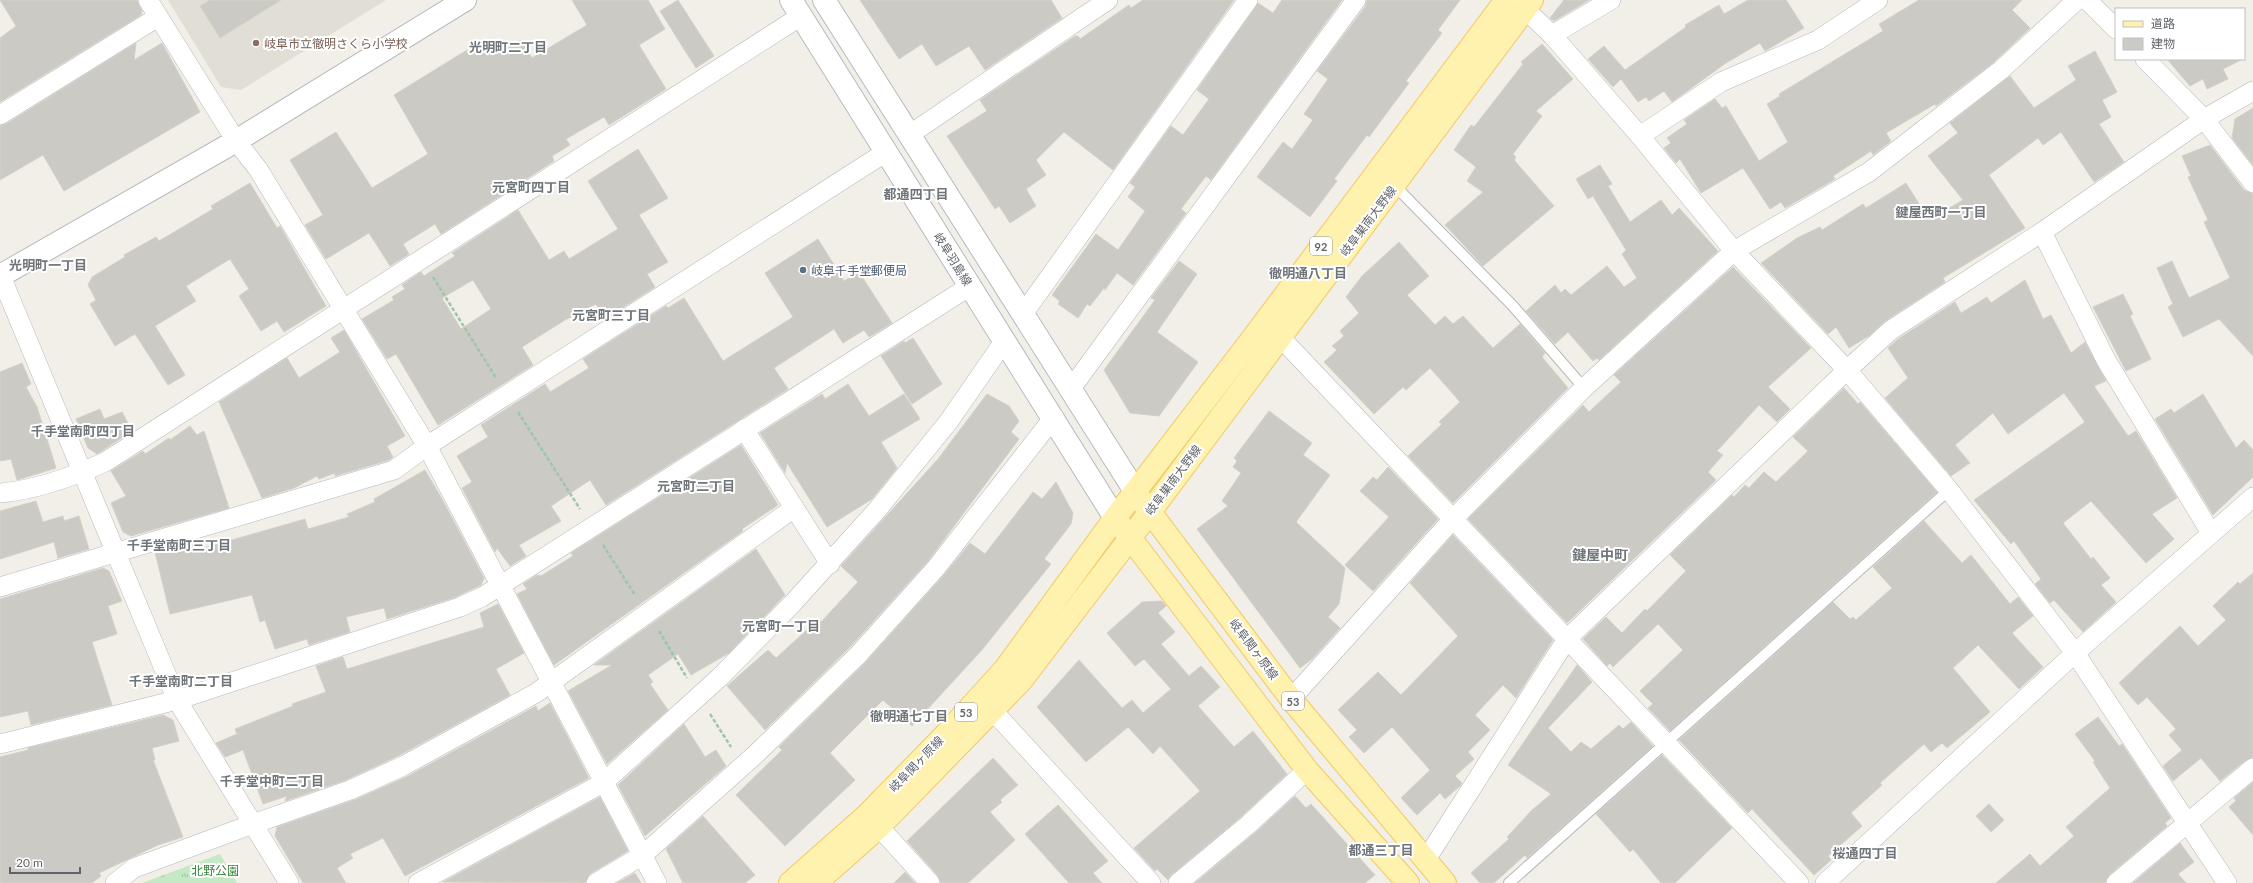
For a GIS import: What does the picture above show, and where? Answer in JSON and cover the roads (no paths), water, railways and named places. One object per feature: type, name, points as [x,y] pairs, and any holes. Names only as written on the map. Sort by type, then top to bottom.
[{"type":"main road","points":[[0,275],[236,141],[465,0]]},
{"type":"main road","points":[[824,0],[1135,491]]},
{"type":"main road","name":"岐阜巣南大野線","points":[[1135,491],[1247,345],[1506,0]]},
{"type":"main road","name":"岐阜巣南大野線","points":[[1131,538],[1280,337],[1395,186],[1526,3]]},
{"type":"main road","name":"岐阜羽島線","points":[[796,8],[1054,417],[1115,518]]},
{"type":"main road","name":"岐阜関ヶ原線","points":[[790,883],[867,815],[946,734],[1005,669],[1135,491],[1291,699],[1445,883]]},
{"type":"main road","name":"53","points":[[1115,518],[1307,770],[1408,883]]},
{"type":"main road","name":"岐阜関ヶ原線","points":[[816,883],[879,827],[994,712],[1021,681],[1131,538]]},
{"type":"street","points":[[148,0],[236,141],[258,168],[427,446],[553,683],[603,783],[657,883]]},
{"type":"street","points":[[909,135],[1108,0]]},
{"type":"street","points":[[1023,314],[1248,0]]},
{"type":"street","points":[[1070,390],[1356,0]]},
{"type":"street","points":[[1552,35],[1611,0]]},
{"type":"street","points":[[1640,136],[1721,82],[1818,40],[1878,0]]},
{"type":"street","points":[[2087,0],[2115,28]]},
{"type":"street","points":[[1526,3],[1640,136],[1734,251],[1846,370],[1949,490],[2075,653],[2227,883]]},
{"type":"street","points":[[1291,699],[1453,519],[1584,388],[1734,251],[1869,172],[2001,70],[2066,3]]},
{"type":"street","points":[[0,493],[41,485],[83,472],[105,462],[345,309],[796,8]]},
{"type":"street","points":[[0,115],[158,17]]},
{"type":"street","points":[[2146,60],[2204,119],[2253,183]]},
{"type":"street","points":[[1426,861],[1568,639],[1846,370],[1891,330],[2042,232],[2204,119],[2253,91]]},
{"type":"street","points":[[0,587],[394,470],[427,446],[886,152]]},
{"type":"street","points":[[2042,232],[2106,360],[2211,533]]},
{"type":"street","points":[[0,275],[177,700],[289,883]]},
{"type":"street","points":[[0,744],[177,700],[460,607],[500,585],[970,286]]},
{"type":"street","points":[[1280,337],[1799,883]]},
{"type":"street","points":[[418,883],[603,783],[720,677],[830,564],[877,510],[949,420],[1005,340]]},
{"type":"street","points":[[596,883],[643,856],[756,754],[858,656],[936,568],[1054,417]]},
{"type":"street","points":[[744,429],[830,564]]},
{"type":"street","points":[[1825,883],[2075,653],[2253,497]]},
{"type":"street","points":[[114,883],[134,868],[350,790],[403,766],[553,683],[794,508]]},
{"type":"street","points":[[994,712],[1152,883]]},
{"type":"street","points":[[2116,883],[2253,768]]},
{"type":"street","points":[[1178,883],[1249,824],[1307,770]]},
{"type":"street","points":[[879,827],[930,883]]},
{"type":"lane","points":[[1395,186],[1513,306],[1584,388]]},
{"type":"lane","points":[[1509,883],[1949,490]]},
{"type":"place","name":"岐阜市立徹明さくら小学校","points":[[256,43]]},
{"type":"place","name":"岐阜千手堂郵便局","points":[[803,270]]},
{"type":"district","name":"光明町二丁目","points":[[508,47]]},
{"type":"district","name":"元宮町四丁目","points":[[531,187]]},
{"type":"district","name":"都通四丁目","points":[[916,194]]},
{"type":"district","name":"鍵屋西町一丁目","points":[[1941,212]]},
{"type":"district","name":"光明町一丁目","points":[[48,265]]},
{"type":"district","name":"徹明通八丁目","points":[[1308,273]]},
{"type":"district","name":"元宮町三丁目","points":[[611,315]]},
{"type":"district","name":"千手堂南町四丁目","points":[[83,431]]},
{"type":"district","name":"元宮町二丁目","points":[[696,486]]},
{"type":"district","name":"千手堂南町三丁目","points":[[179,545]]},
{"type":"district","name":"鍵屋中町","points":[[1600,554]]},
{"type":"district","name":"元宮町一丁目","points":[[781,626]]},
{"type":"district","name":"千手堂南町二丁目","points":[[181,681]]},
{"type":"district","name":"徹明通七丁目","points":[[909,716]]},
{"type":"district","name":"千手堂中町二丁目","points":[[272,781]]},
{"type":"district","name":"都通三丁目","points":[[1381,850]]},
{"type":"district","name":"桜通四丁目","points":[[1865,853]]},
{"type":"park label","name":"北野公園","points":[[215,870]]}]
